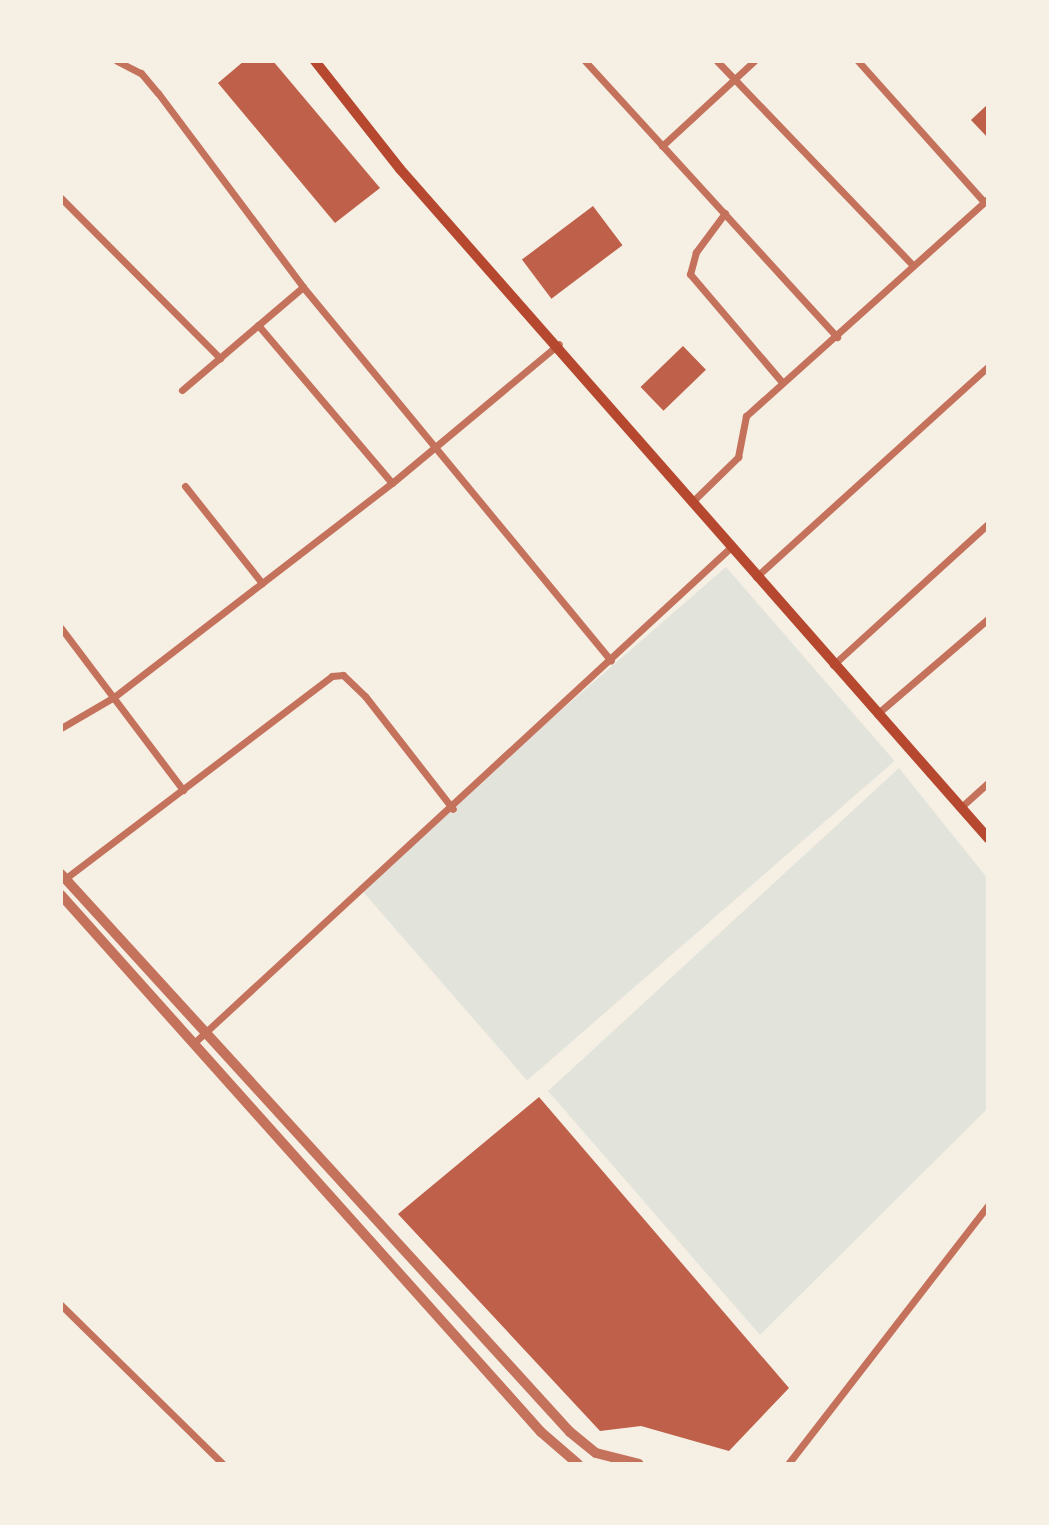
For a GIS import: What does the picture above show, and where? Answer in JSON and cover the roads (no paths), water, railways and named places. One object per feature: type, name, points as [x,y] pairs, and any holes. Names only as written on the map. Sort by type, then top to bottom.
[{"type":"main road","points":[[315,61],[400,169],[559,344],[694,500],[730,548],[988,838]]},
{"type":"street","points":[[117,61],[141,73],[158,93],[303,287],[438,446],[611,660]]},
{"type":"street","points":[[585,61],[837,337]]},
{"type":"street","points":[[718,61],[912,263]]},
{"type":"street","points":[[662,146],[754,61]]},
{"type":"street","points":[[694,500],[733,464],[746,416],[837,337],[912,263],[986,201],[858,61]]},
{"type":"street","points":[[61,198],[220,358]]},
{"type":"street","points":[[725,213],[696,252],[690,274],[782,382]]},
{"type":"street","points":[[182,390],[303,287]]},
{"type":"street","points":[[258,325],[392,483]]},
{"type":"street","points":[[61,728],[114,697],[392,483],[559,344]]},
{"type":"street","points":[[757,577],[988,367]]},
{"type":"street","points":[[185,486],[262,583]]},
{"type":"street","points":[[833,665],[988,524]]},
{"type":"street","points":[[195,1042],[453,809],[730,548]]},
{"type":"street","points":[[877,714],[988,619]]},
{"type":"street","points":[[61,628],[183,790]]},
{"type":"street","points":[[453,809],[343,675],[311,686],[183,790],[64,876],[570,1432],[596,1453],[639,1464]]},
{"type":"street","points":[[960,808],[988,783]]},
{"type":"street","points":[[61,895],[541,1432],[578,1464]]},
{"type":"street","points":[[788,1464],[988,1206]]},
{"type":"street","points":[[61,1305],[223,1464]]}]
